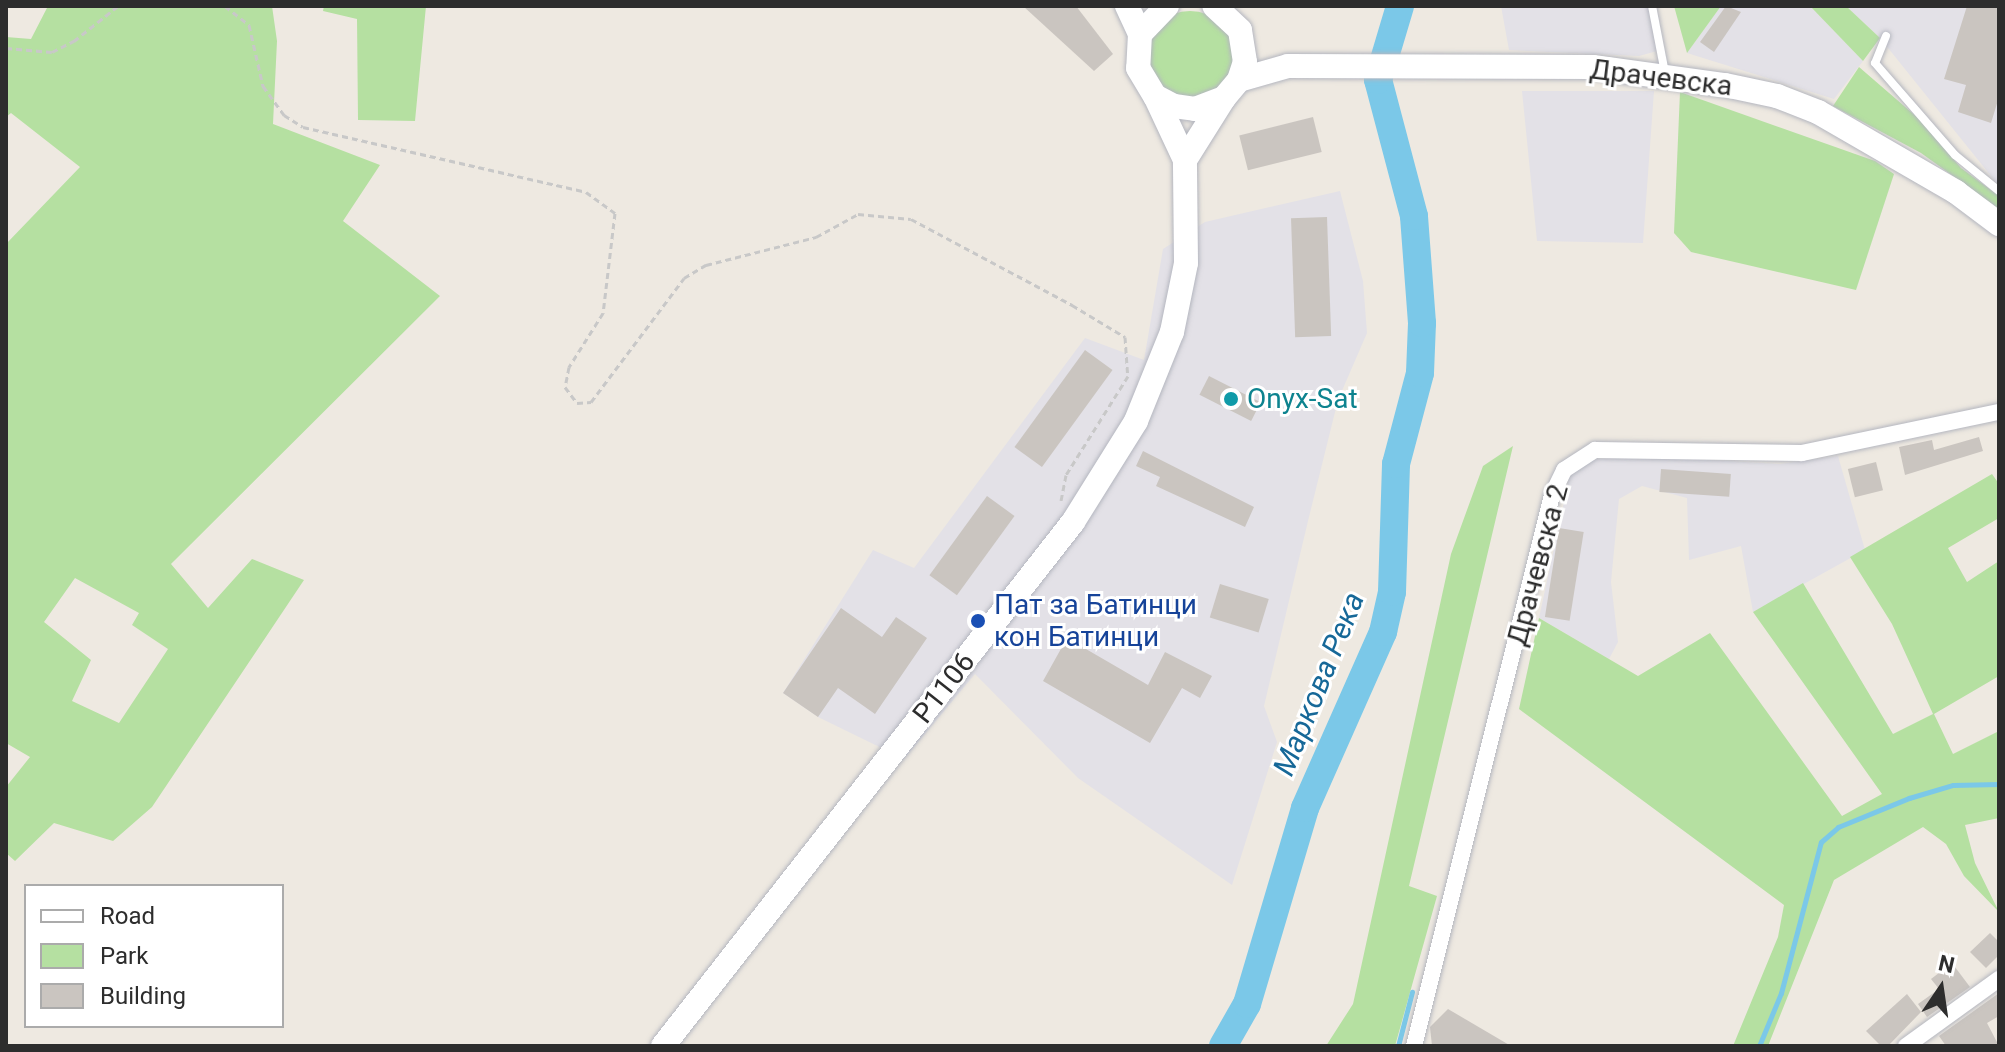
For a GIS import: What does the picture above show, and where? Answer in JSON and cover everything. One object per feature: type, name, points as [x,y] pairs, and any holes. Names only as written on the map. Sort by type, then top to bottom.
[{"type":"main road","points":[[1127,6],[1140,34],[1138,68],[1155,96],[1185,160]]},
{"type":"main road","points":[[1140,34],[1167,6]]},
{"type":"main road","points":[[1185,160],[1232,89],[1244,43],[1232,19],[1214,6]]},
{"type":"main road","name":"Драчевска","points":[[1244,43],[1288,66]]},
{"type":"main road","name":"Драчевска","points":[[1155,96],[1184,109],[1205,107],[1232,89],[1288,66],[1512,67],[1665,74],[1777,96],[1818,112],[1956,192],[1999,224]]},
{"type":"main road","name":"P1106","points":[[663,1046],[1073,522],[1136,421],[1168,343],[1186,263],[1185,160]]},
{"type":"street","name":"Драчевска 2","points":[[1414,1046],[1552,495],[1564,470],[1595,450],[1802,453],[1999,412]]},
{"type":"street","points":[[1906,1046],[1999,979]]},
{"type":"lane","points":[[1652,6],[1665,74]]},
{"type":"lane","points":[[1886,36],[1875,63],[1955,155],[1999,191]]},
{"type":"path","points":[[6,48],[52,52],[74,41],[118,6]]},
{"type":"path","points":[[225,6],[249,25],[263,86],[284,115],[303,127],[586,192],[615,213],[603,313],[569,367],[565,387],[577,403],[591,402],[684,278],[706,265],[816,237],[858,214],[911,219],[1125,337],[1128,376],[1066,475],[1061,503],[1073,522]]},
{"type":"shaded area","points":[[1501,6],[1650,6],[1657,51],[1639,56],[1509,50]]},
{"type":"shaded area","points":[[1721,6],[1810,6],[1863,61],[1834,99],[1687,53]]},
{"type":"shaded area","points":[[1846,6],[1999,6],[1999,186],[1880,38]]},
{"type":"shaded area","points":[[1522,91],[1654,91],[1643,243],[1537,241]]},
{"type":"shaded area","points":[[1340,191],[1363,281],[1367,333],[1338,400],[1308,521],[1264,706],[1277,742],[1232,885],[1078,778],[975,674],[904,759],[818,717],[783,693],[873,550],[914,568],[1085,338],[1144,360],[1163,249],[1205,222]]},
{"type":"shaded area","points":[[1640,456],[1780,464],[1838,456],[1865,550],[1753,612],[1741,546],[1689,560],[1687,498],[1642,486],[1619,499],[1611,582],[1618,642],[1609,659],[1539,618],[1570,474],[1584,460]]},
{"type":"green space","points":[[48,6],[272,6],[277,41],[273,124],[380,165],[343,221],[440,296],[171,564],[208,608],[252,559],[304,580],[152,807],[113,841],[54,823],[15,861],[6,853],[6,787],[30,757],[6,743],[6,244],[80,167],[11,113],[6,117],[6,37],[31,39]],"holes":[[[75,578],[139,613],[132,625],[168,649],[119,723],[72,701],[91,660],[44,622]]]},
{"type":"green space","points":[[324,6],[426,6],[415,121],[358,120],[357,19],[323,11]]},
{"type":"green space","points":[[1674,6],[1721,6],[1687,53]]},
{"type":"green space","points":[[1810,6],[1846,6],[1880,38],[1863,61]]},
{"type":"green space","points":[[1181,11],[1199,11],[1215,18],[1227,30],[1234,46],[1234,64],[1227,80],[1215,92],[1199,99],[1181,99],[1165,92],[1153,80],[1146,64],[1146,46],[1153,30],[1165,18]]},
{"type":"green space","points":[[1859,67],[1918,118],[1961,168],[1999,196],[1999,209],[1921,153],[1833,106]]},
{"type":"green space","points":[[1680,92],[1875,161],[1894,174],[1856,290],[1691,252],[1674,233]]},
{"type":"green space","points":[[1513,446],[1409,886],[1437,896],[1395,1046],[1326,1046],[1353,1004],[1451,554],[1483,466]]},
{"type":"green space","points":[[1992,474],[1999,484],[1999,518],[1948,548],[1967,582],[1999,561],[1999,676],[1934,714],[1953,754],[1999,731],[1999,818],[1965,825],[1975,863],[1999,912],[1964,876],[1946,844],[1923,827],[1834,880],[1768,1046],[1733,1046],[1778,937],[1784,905],[1519,709],[1539,618],[1638,676],[1710,633],[1842,816],[1882,794],[1753,612],[1803,583],[1893,734],[1933,714],[1892,624],[1850,557]]},
{"type":"building","points":[[1023,6],[1076,6],[1113,54],[1094,71]]},
{"type":"building","points":[[1726,6],[1741,12],[1714,52],[1700,42]]},
{"type":"building","points":[[1967,6],[1999,6],[1999,97],[1991,123],[1958,112],[1966,85],[1944,79]]},
{"type":"building","points":[[1313,117],[1322,152],[1248,170],[1239,135]]},
{"type":"building","points":[[1327,217],[1331,336],[1295,337],[1291,218]]},
{"type":"building","points":[[1085,350],[1113,370],[1042,467],[1014,447]]},
{"type":"building","name":"Onyx-Sat","points":[[1209,376],[1261,402],[1251,421],[1199,395]]},
{"type":"building","points":[[1979,437],[1983,451],[1905,475],[1899,447],[1932,440],[1934,450]]},
{"type":"building","points":[[1143,451],[1254,507],[1245,527],[1156,486],[1160,477],[1136,466]]},
{"type":"building","points":[[1876,462],[1883,490],[1855,497],[1848,469]]},
{"type":"building","points":[[1661,469],[1731,474],[1729,497],[1659,492]]},
{"type":"building","points":[[987,496],[1015,516],[957,595],[929,575]]},
{"type":"building","points":[[1559,528],[1584,532],[1570,621],[1545,617]]},
{"type":"building","points":[[1220,584],[1269,599],[1259,632],[1210,617]]},
{"type":"building","points":[[841,608],[882,637],[896,617],[927,638],[875,714],[838,688],[818,717],[783,693]]},
{"type":"building","points":[[1067,638],[1148,685],[1165,652],[1212,676],[1200,698],[1182,688],[1150,743],[1043,681]]},
{"type":"building","points":[[1990,933],[1999,942],[1999,955],[1986,968],[1970,952]]},
{"type":"building","points":[[1952,963],[1970,987],[1927,1017],[1918,1004],[1939,989],[1931,979]]},
{"type":"building","points":[[1999,993],[1999,1016],[1987,1023],[1999,1046],[1946,1046],[1939,1036]]},
{"type":"building","points":[[1907,994],[1921,1012],[1888,1046],[1881,1046],[1866,1031]]},
{"type":"building","points":[[1448,1009],[1511,1046],[1432,1046],[1430,1027]]},
{"type":"waterway","name":"Маркова Река","points":[[1223,1046],[1247,1004],[1305,808],[1383,632],[1392,592],[1396,464],[1420,373],[1422,323],[1414,216],[1378,80],[1400,6]]},
{"type":"waterway","points":[[1759,1046],[1781,993],[1821,842],[1838,827],[1909,798],[1953,785],[1999,784]]},
{"type":"waterway","points":[[1398,1046],[1412,992]]},
{"type":"place","name":"Onyx-Sat","points":[[1231,399]]},
{"type":"place","name":"Пат за Батинци кон Батинци","points":[[978,621]]}]
